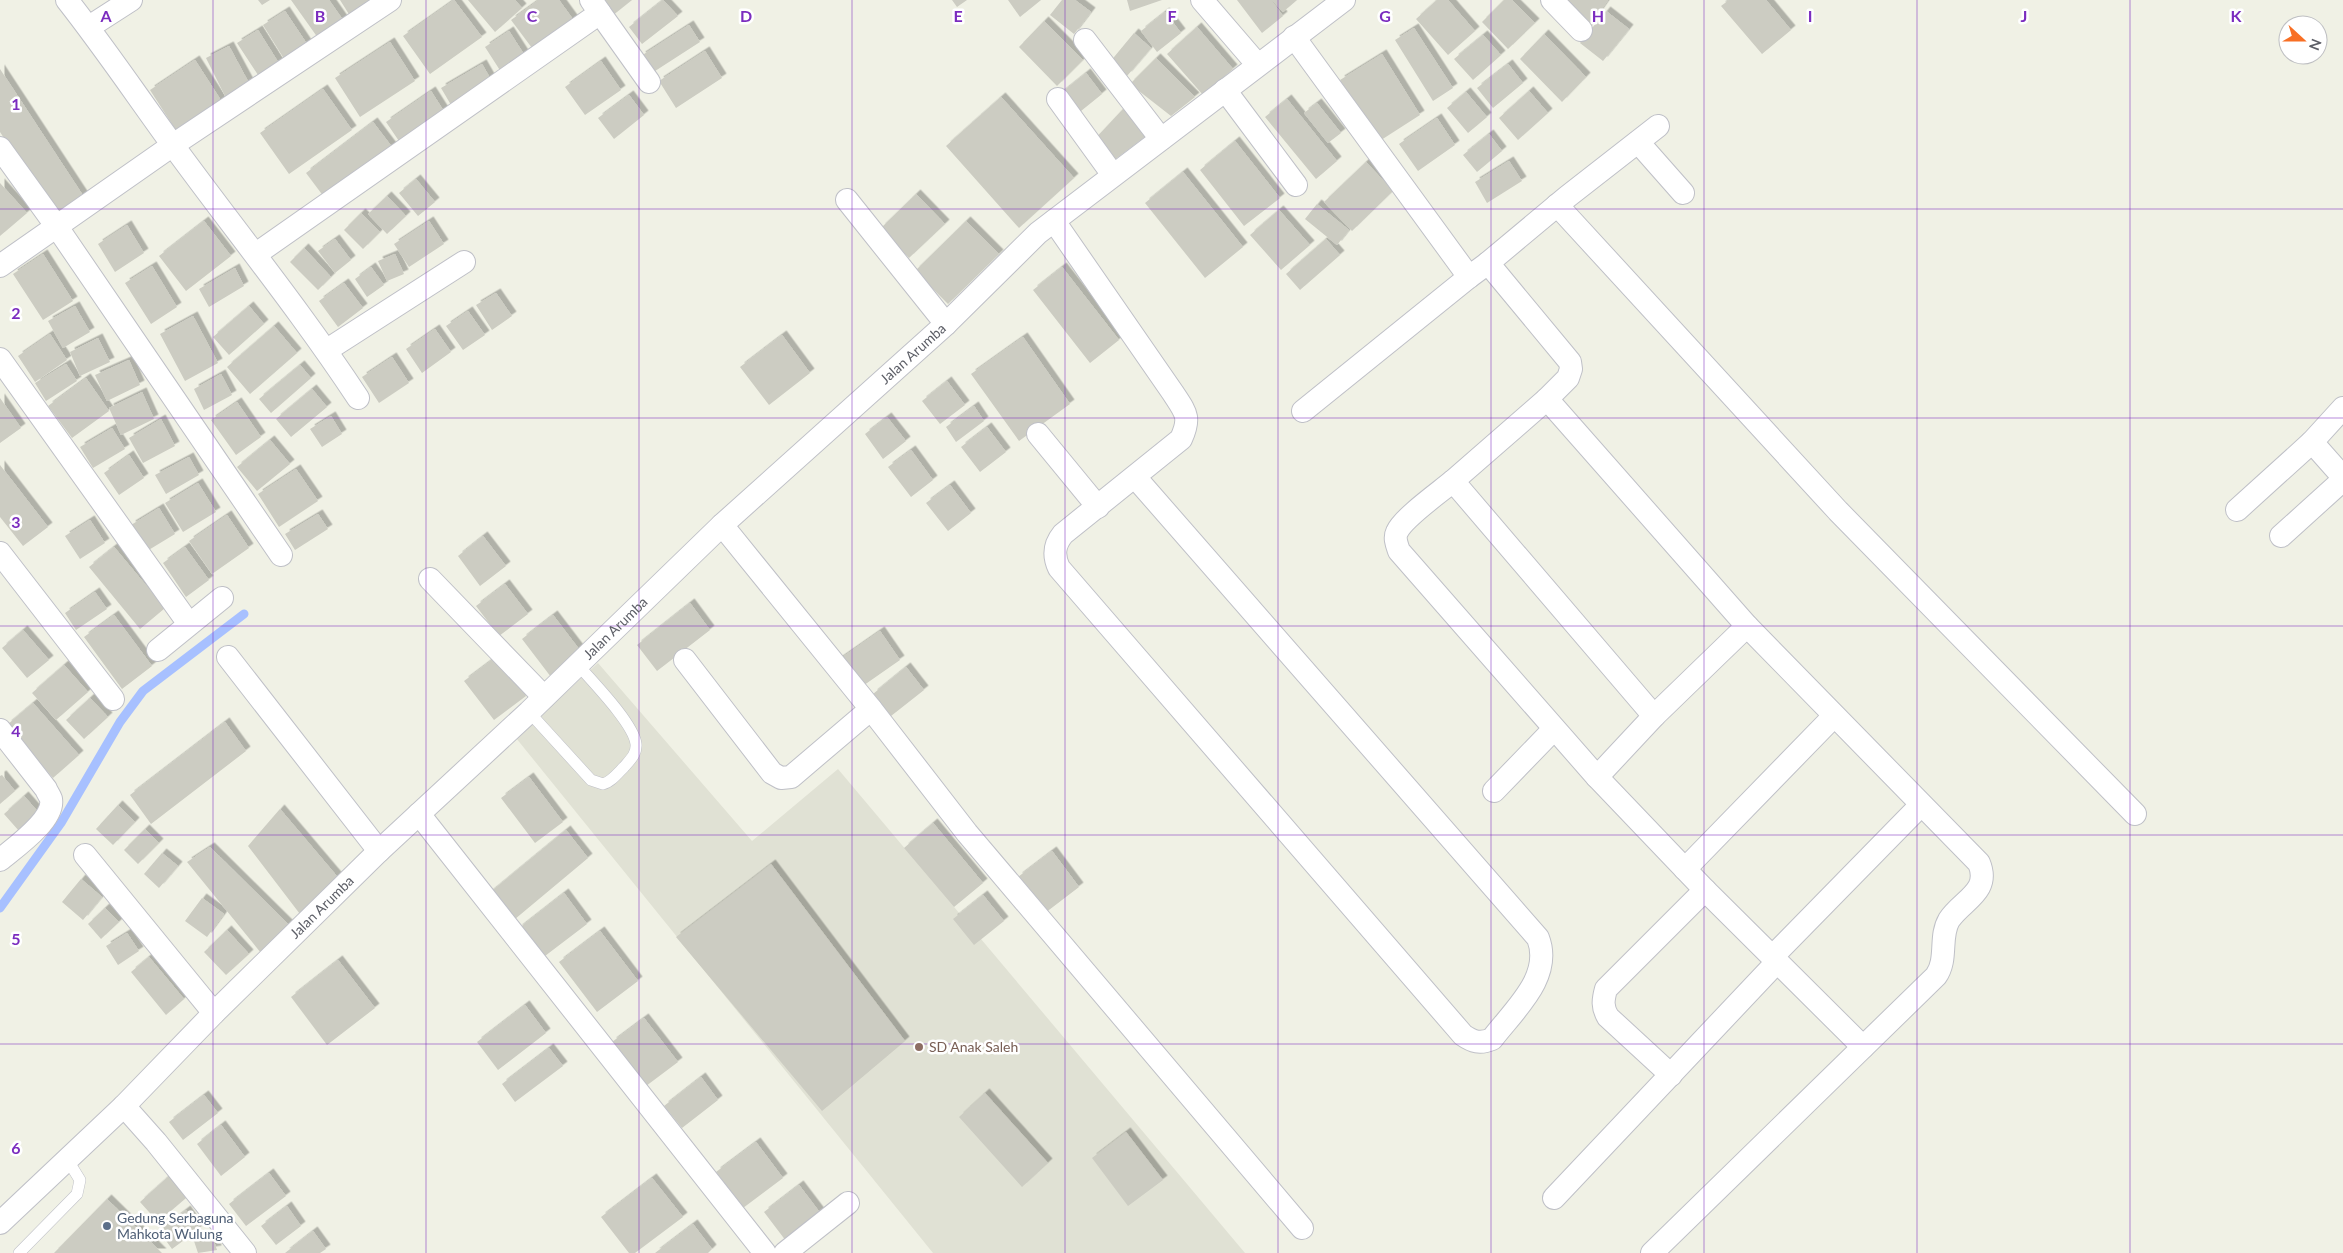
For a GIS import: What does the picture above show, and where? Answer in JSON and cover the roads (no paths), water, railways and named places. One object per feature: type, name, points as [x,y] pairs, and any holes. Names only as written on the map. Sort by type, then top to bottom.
[{"type":"street","points":[[67,0],[89,27],[173,145],[327,350],[358,398]]},
{"type":"street","points":[[89,27],[130,0]]},
{"type":"street","points":[[0,266],[173,145],[390,0]]},
{"type":"street","points":[[1202,0],[1257,64]]},
{"type":"street","name":"Jalan Arumba","points":[[0,1222],[124,1106],[214,1013],[379,851],[537,704],[722,525],[946,324],[1038,233],[1257,64],[1344,0]]},
{"type":"street","points":[[1552,0],[1581,30]]},
{"type":"street","points":[[256,254],[595,6],[650,82]]},
{"type":"street","points":[[1294,37],[1469,277]]},
{"type":"street","points":[[1085,40],[1161,139]]},
{"type":"street","points":[[1225,90],[1296,185]]},
{"type":"street","points":[[1058,99],[1113,175]]},
{"type":"street","points":[[1303,411],[1658,126]]},
{"type":"street","points":[[1638,142],[1683,193]]},
{"type":"street","points":[[0,148],[57,227],[281,555]]},
{"type":"street","points":[[847,200],[946,324]]},
{"type":"street","points":[[1558,205],[1838,511],[2135,814]]},
{"type":"street","points":[[1054,221],[1186,414],[1188,424],[1181,439],[1098,506],[1059,540],[1054,551],[1059,568],[1462,1035],[1472,1041],[1484,1042],[1492,1039],[1537,980],[1542,966],[1543,950],[1538,938],[1135,477]]},
{"type":"street","points":[[327,350],[464,262]]},
{"type":"street","points":[[1488,263],[1570,362],[1571,368],[1568,378],[1547,400],[1405,521],[1396,533],[1396,543],[1399,551],[1596,777],[1705,890],[1863,1047]]},
{"type":"street","points":[[0,359],[189,624]]},
{"type":"street","points":[[1547,400],[1747,626],[1921,806],[1979,863],[1983,873],[1978,890],[1950,919],[1945,928],[1943,962],[1936,976],[1652,1253]]},
{"type":"street","points":[[2237,510],[2312,442],[2343,408]]},
{"type":"street","points":[[1038,434],[1098,506]]},
{"type":"street","points":[[2281,536],[2343,479],[2312,442]]},
{"type":"street","points":[[1453,481],[1654,716]]},
{"type":"street","points":[[722,525],[871,709],[967,833],[1302,1228]]},
{"type":"street","points":[[0,553],[113,699]]},
{"type":"street","points":[[430,579],[537,704]]},
{"type":"street","points":[[158,650],[222,598]]},
{"type":"street","points":[[1596,777],[1654,716],[1747,626]]},
{"type":"street","points":[[228,657],[379,851]]},
{"type":"street","points":[[685,660],[772,773],[780,778],[791,777],[871,709]]},
{"type":"street","points":[[1685,869],[1834,716]]},
{"type":"street","points":[[1494,791],[1554,729]]},
{"type":"street","points":[[0,730],[46,788],[51,799],[50,811],[44,821],[0,860]]},
{"type":"street","points":[[1554,1198],[1671,1075],[1775,959],[1921,806]]},
{"type":"street","points":[[419,814],[765,1253]]},
{"type":"street","points":[[85,855],[214,1013]]},
{"type":"street","points":[[1671,1075],[1608,1017],[1603,1009],[1603,1000],[1606,989],[1705,890]]},
{"type":"street","points":[[124,1106],[156,1142],[245,1253]]},
{"type":"street","points":[[785,1253],[848,1203]]},
{"type":"lane","points":[[537,704],[591,780],[603,784],[612,778],[633,757],[636,751],[634,736],[598,687],[578,665]]},
{"type":"lane","points":[[19,1253],[77,1194],[80,1180],[67,1160]]},
{"type":"waterway","points":[[0,908],[61,823],[120,722],[143,691],[244,614]]},
{"type":"place","name":"SD Anak Saleh","points":[[919,1047]]},
{"type":"place","name":"Gedung Serbaguna Mahkota Wulung","points":[[107,1226]]}]
